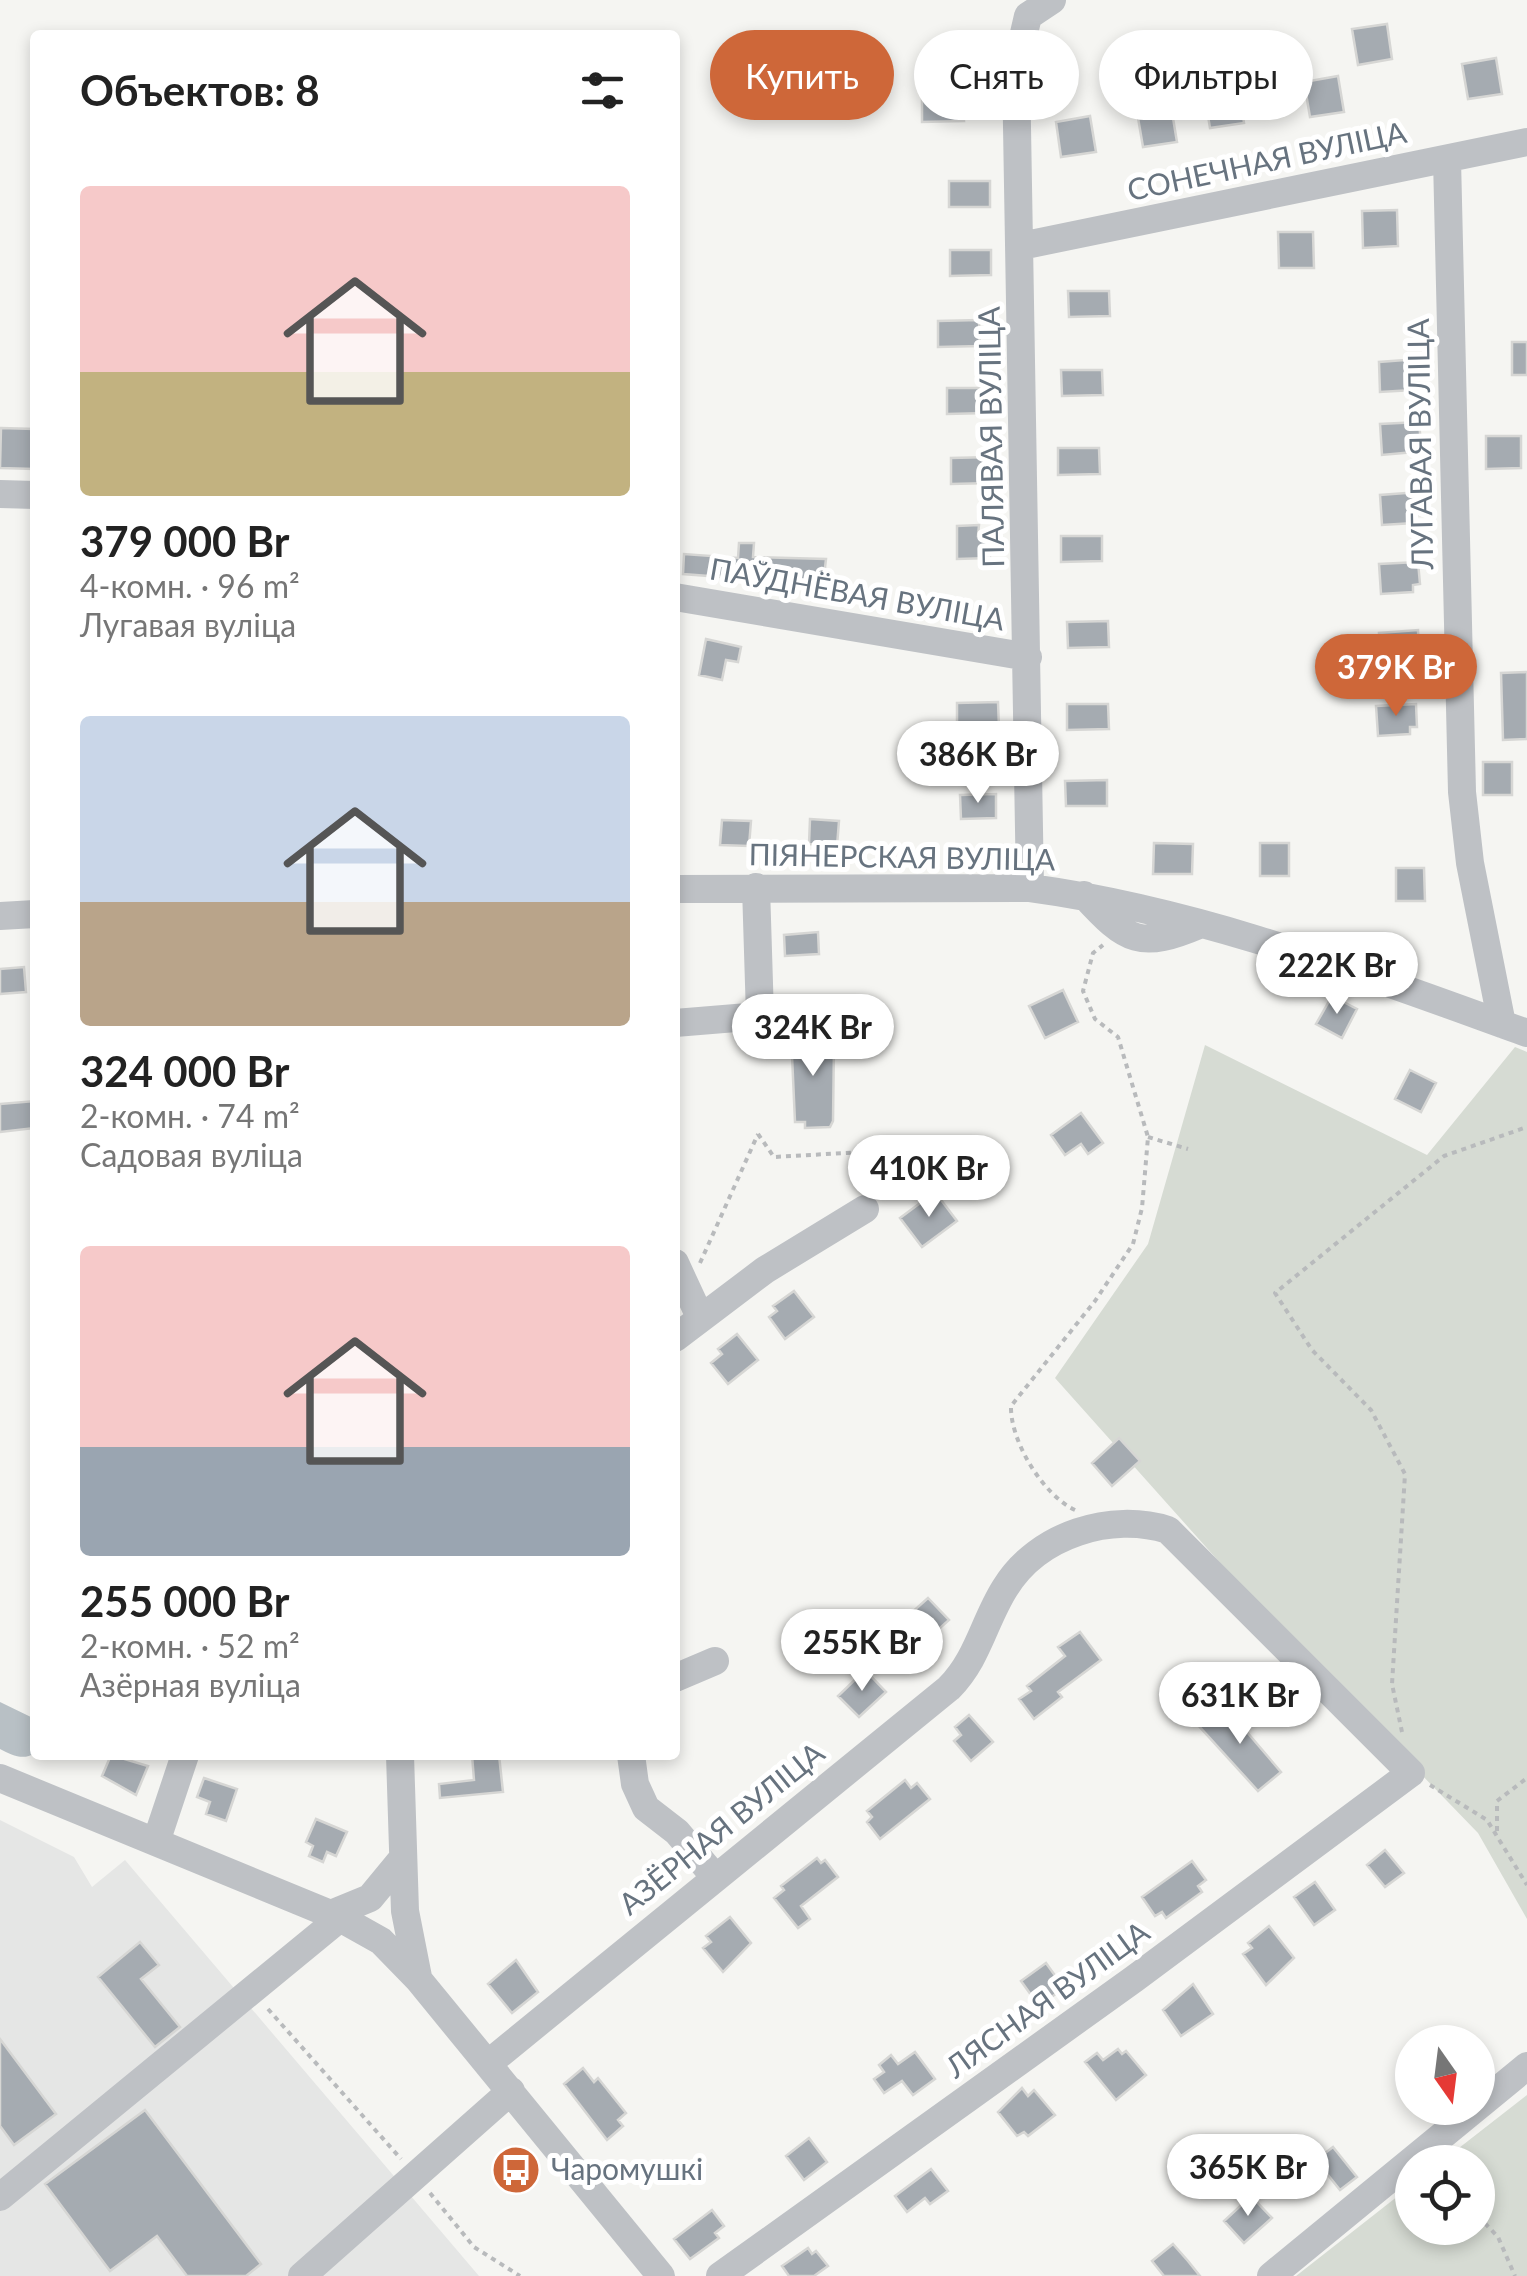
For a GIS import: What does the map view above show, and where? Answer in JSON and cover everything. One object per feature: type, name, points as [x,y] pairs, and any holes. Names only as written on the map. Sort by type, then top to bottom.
[{"type":"street","name":"ПАЛЯВАЯ ВУЛІЦА","points":[[1030,888],[1017,49],[1028,16],[1052,0]]},
{"type":"street","name":"СОНЕЧНАЯ ВУЛІЦА","points":[[1020,246],[1527,142]]},
{"type":"street","name":"ЛУГАВАЯ ВУЛІЦА","points":[[1447,158],[1462,792],[1477,903],[1514,1028]]},
{"type":"street","points":[[0,494],[30,495]]},
{"type":"street","name":"ПАЎДНЁВАЯ ВУЛІЦА","points":[[680,598],[1028,656]]},
{"type":"street","points":[[680,1022],[760,1016],[756,888]]},
{"type":"street","name":"ПІЯНЕРСКАЯ ВУЛІЦА","points":[[680,889],[1030,888],[1084,895],[1201,924],[1514,1028]]},
{"type":"street","points":[[1084,895],[1118,932],[1162,941],[1201,924]]},
{"type":"street","points":[[0,916],[30,914]]},
{"type":"street","points":[[680,1330],[694,1306],[765,1270],[865,1209]]},
{"type":"street","points":[[680,1274],[694,1306]]},
{"type":"street","name":"АЗЁРНАЯ ВУЛІЦА","points":[[490,2062],[949,1688],[973,1658],[1005,1587],[1018,1572],[1043,1552],[1086,1530],[1123,1521],[1168,1530],[1411,1773]]},
{"type":"street","points":[[680,1676],[715,1660]]},
{"type":"street","points":[[156,1842],[182,1760]]},
{"type":"street","points":[[400,1760],[408,1938],[418,1979]]},
{"type":"street","points":[[632,1760],[635,1784],[646,1808],[676,1832],[714,1876]]},
{"type":"street","name":"ЛЯСНАЯ ВУЛІЦА","points":[[720,2276],[1134,1979],[1411,1773]]},
{"type":"street","points":[[0,1778],[336,1916],[381,1941],[490,2062],[662,2276]]},
{"type":"street","points":[[0,2197],[336,1916],[370,1898],[403,1858]]},
{"type":"street","points":[[1271,2276],[1527,2066]]},
{"type":"street","points":[[302,2276],[511,2091]]},
{"type":"path","points":[[1086,1530],[1080,1512],[1060,1503],[1021,1446],[1011,1427],[1012,1406],[1095,1301],[1132,1244],[1148,1170],[1148,1138],[1118,1037],[1095,1019],[1083,992],[1093,953],[1118,932]]},
{"type":"path","points":[[1403,1737],[1392,1684],[1406,1474],[1371,1410],[1312,1350],[1275,1293],[1444,1156],[1527,1127]]},
{"type":"path","points":[[694,1306],[758,1134],[774,1157],[898,1150]]},
{"type":"path","points":[[1148,1138],[1188,1149]]},
{"type":"path","points":[[1411,1773],[1487,1820],[1527,1885]]},
{"type":"path","points":[[1497,1836],[1496,1802],[1527,1778]]},
{"type":"path","points":[[252,1990],[474,2247],[520,2276]]},
{"type":"path","points":[[1495,2235],[1515,2276]]},
{"type":"shaded area","points":[[1205,1045],[1427,1155],[1515,1047],[1527,1052],[1527,1919],[1478,1833],[1264,1612],[1055,1378],[1148,1244]]},
{"type":"shaded area","points":[[0,1702],[30,1717],[30,1755],[22,1757],[0,1749]]},
{"type":"shaded area","points":[[0,1820],[74,1857],[92,1887],[125,1860],[479,2276],[0,2276]]},
{"type":"shaded area","points":[[1527,2095],[1527,2276],[1296,2276],[1395,2198],[1395,2245],[1495,2245],[1495,2145],[1463,2145],[1488,2125],[1495,2125],[1495,2120]]},
{"type":"building","points":[[1387,24],[1392,59],[1358,65],[1352,29]]},
{"type":"building","points":[[1496,58],[1502,94],[1468,99],[1462,64]]},
{"type":"building","points":[[1338,76],[1344,112],[1313,117],[1313,80]]},
{"type":"building","points":[[1090,116],[1096,152],[1061,157],[1056,122]]},
{"type":"building","points":[[922,120],[964,121],[922,122]]},
{"type":"building","points":[[1138,120],[1173,120],[1177,142],[1143,147]]},
{"type":"building","points":[[1209,120],[1244,120],[1244,123],[1210,128]]},
{"type":"building","points":[[949,181],[990,181],[990,207],[949,207]]},
{"type":"building","points":[[1397,210],[1398,246],[1363,248],[1362,211]]},
{"type":"building","points":[[1278,232],[1313,232],[1314,268],[1279,268]]},
{"type":"building","points":[[950,250],[991,250],[991,275],[950,276]]},
{"type":"building","points":[[1068,291],[1109,291],[1110,316],[1069,317]]},
{"type":"building","points":[[979,320],[980,346],[938,347],[938,321]]},
{"type":"building","points":[[1512,342],[1527,342],[1527,375],[1512,375]]},
{"type":"building","points":[[1418,359],[1419,382],[1412,382],[1413,390],[1380,392],[1379,362]]},
{"type":"building","points":[[1061,370],[1102,370],[1103,395],[1062,396]]},
{"type":"building","points":[[947,388],[988,388],[988,413],[947,414]]},
{"type":"building","points":[[1419,422],[1421,444],[1414,445],[1414,452],[1382,455],[1380,424]]},
{"type":"building","points":[[1,428],[30,429],[30,469],[0,468]]},
{"type":"building","points":[[1486,436],[1521,436],[1521,468],[1486,469]]},
{"type":"building","points":[[1058,448],[1099,448],[1100,474],[1058,475]]},
{"type":"building","points":[[992,457],[992,483],[951,484],[951,458]]},
{"type":"building","points":[[1419,492],[1420,515],[1413,515],[1414,523],[1382,525],[1380,495]]},
{"type":"building","points":[[979,525],[978,536],[990,536],[990,558],[957,559],[957,526]]},
{"type":"building","points":[[1061,536],[1102,536],[1102,561],[1061,562]]},
{"type":"building","points":[[739,543],[754,543],[753,557],[826,559],[823,585],[683,574],[684,554],[738,558]]},
{"type":"building","points":[[1418,562],[1420,584],[1413,585],[1413,592],[1381,594],[1379,564]]},
{"type":"building","points":[[1108,621],[1109,647],[1068,648],[1067,622]]},
{"type":"building","points":[[1418,630],[1419,653],[1412,653],[1413,661],[1380,663],[1379,633]]},
{"type":"building","points":[[706,639],[741,647],[738,662],[726,660],[722,680],[699,675]]},
{"type":"building","points":[[1527,672],[1527,739],[1503,740],[1501,673]]},
{"type":"building","points":[[998,702],[999,728],[957,728],[957,703]]},
{"type":"building","points":[[1067,704],[1108,704],[1109,729],[1067,730]]},
{"type":"building","points":[[1416,704],[1417,727],[1410,727],[1410,734],[1378,736],[1376,706]]},
{"type":"building","points":[[1483,762],[1512,762],[1512,795],[1483,795]]},
{"type":"building","points":[[1107,780],[1107,806],[1066,806],[1065,781]]},
{"type":"building","points":[[996,794],[996,818],[961,819],[960,795]]},
{"type":"building","points":[[810,819],[839,821],[837,846],[809,844]]},
{"type":"building","points":[[722,820],[751,821],[749,846],[720,845]]},
{"type":"building","points":[[1154,843],[1193,844],[1192,874],[1153,874]]},
{"type":"building","points":[[1260,843],[1289,843],[1289,876],[1260,876]]},
{"type":"building","points":[[1396,868],[1424,868],[1425,901],[1396,901]]},
{"type":"building","points":[[818,932],[819,954],[785,956],[784,935]]},
{"type":"building","points":[[24,967],[26,992],[0,994],[0,969]]},
{"type":"building","points":[[1063,990],[1078,1022],[1045,1038],[1029,1006]]},
{"type":"building","points":[[1332,996],[1357,1009],[1342,1038],[1316,1024]]},
{"type":"building","points":[[829,1032],[829,1044],[834,1044],[833,1121],[830,1127],[805,1128],[805,1122],[795,1122],[791,1033]]},
{"type":"building","points":[[1410,1070],[1436,1083],[1421,1112],[1395,1099]]},
{"type":"building","points":[[30,1101],[30,1129],[0,1132],[0,1104]]},
{"type":"building","points":[[1081,1113],[1103,1143],[1088,1154],[1081,1144],[1065,1155],[1051,1135]]},
{"type":"building","points":[[935,1192],[957,1221],[922,1247],[900,1218]]},
{"type":"building","points":[[794,1291],[814,1317],[785,1339],[769,1317],[777,1311],[773,1306]]},
{"type":"building","points":[[737,1334],[758,1360],[728,1384],[711,1363],[722,1354],[718,1349]]},
{"type":"building","points":[[1119,1438],[1140,1461],[1112,1486],[1092,1463]]},
{"type":"building","points":[[928,1598],[949,1620],[921,1645],[901,1622]]},
{"type":"building","points":[[1080,1632],[1101,1660],[1058,1692],[1062,1697],[1034,1719],[1019,1699],[1031,1691],[1027,1686],[1065,1656],[1058,1647]]},
{"type":"building","points":[[865,1670],[886,1692],[859,1717],[838,1696]]},
{"type":"building","points":[[1223,1704],[1281,1772],[1258,1791],[1198,1725]]},
{"type":"building","points":[[969,1715],[993,1742],[971,1761],[954,1741],[961,1735],[955,1727]]},
{"type":"building","points":[[109,1760],[148,1766],[136,1795],[102,1776]]},
{"type":"building","points":[[472,1760],[500,1760],[503,1792],[440,1798],[439,1784],[474,1780]]},
{"type":"building","points":[[204,1778],[237,1789],[226,1821],[206,1814],[210,1802],[197,1797]]},
{"type":"building","points":[[905,1780],[911,1788],[917,1783],[930,1799],[880,1839],[867,1822],[872,1817],[867,1811]]},
{"type":"building","points":[[316,1819],[347,1832],[336,1856],[327,1852],[323,1862],[309,1856],[313,1846],[306,1842]]},
{"type":"building","points":[[1385,1850],[1404,1873],[1385,1887],[1367,1865]]},
{"type":"building","points":[[817,1858],[821,1863],[825,1860],[838,1877],[801,1906],[810,1919],[798,1928],[774,1898],[784,1890],[781,1886]]},
{"type":"building","points":[[667,1861],[680,1878],[650,1901],[637,1884]]},
{"type":"building","points":[[1192,1861],[1206,1880],[1198,1886],[1202,1892],[1166,1918],[1162,1912],[1155,1916],[1142,1897]]},
{"type":"building","points":[[1315,1882],[1335,1910],[1314,1925],[1294,1897]]},
{"type":"building","points":[[730,1917],[751,1943],[723,1972],[703,1948],[711,1942],[706,1936]]},
{"type":"building","points":[[1269,1926],[1294,1958],[1266,1985],[1243,1954],[1252,1948],[1248,1943]]},
{"type":"building","points":[[140,1942],[159,1965],[141,1979],[180,2027],[155,2047],[98,1977]]},
{"type":"building","points":[[516,1960],[538,1992],[512,2013],[488,1984]]},
{"type":"building","points":[[1046,1963],[1064,1988],[1039,2006],[1021,1981]]},
{"type":"building","points":[[1193,1984],[1213,2014],[1181,2036],[1163,2010]]},
{"type":"building","points":[[0,2039],[56,2114],[14,2145],[0,2126]]},
{"type":"building","points":[[1118,2049],[1122,2054],[1126,2051],[1146,2075],[1116,2100],[1085,2062],[1097,2053],[1103,2060]]},
{"type":"building","points":[[915,2052],[935,2079],[913,2095],[902,2081],[884,2093],[874,2079],[884,2072],[879,2065],[891,2055],[898,2064]]},
{"type":"building","points":[[583,2068],[594,2082],[598,2078],[626,2113],[618,2120],[623,2126],[607,2140],[564,2084]]},
{"type":"building","points":[[1022,2088],[1028,2096],[1034,2090],[1055,2115],[1028,2136],[1024,2132],[1017,2136],[998,2112]]},
{"type":"building","points":[[145,2110],[261,2264],[246,2276],[187,2276],[157,2236],[110,2271],[45,2184]]},
{"type":"building","points":[[809,2138],[827,2162],[804,2180],[786,2156]]},
{"type":"building","points":[[1333,2147],[1357,2177],[1340,2190],[1316,2160]]},
{"type":"building","points":[[931,2169],[948,2191],[930,2204],[925,2198],[907,2212],[895,2196]]},
{"type":"building","points":[[1251,2196],[1272,2218],[1244,2243],[1224,2221]]},
{"type":"building","points":[[712,2210],[724,2226],[715,2233],[719,2238],[690,2259],[674,2239]]},
{"type":"building","points":[[1173,2244],[1200,2276],[1164,2276],[1152,2261]]},
{"type":"building","points":[[808,2248],[812,2254],[816,2251],[828,2266],[814,2276],[789,2276],[782,2266]]},
{"type":"place","name":"Чаромушкі","points":[[516,2170]]}]
